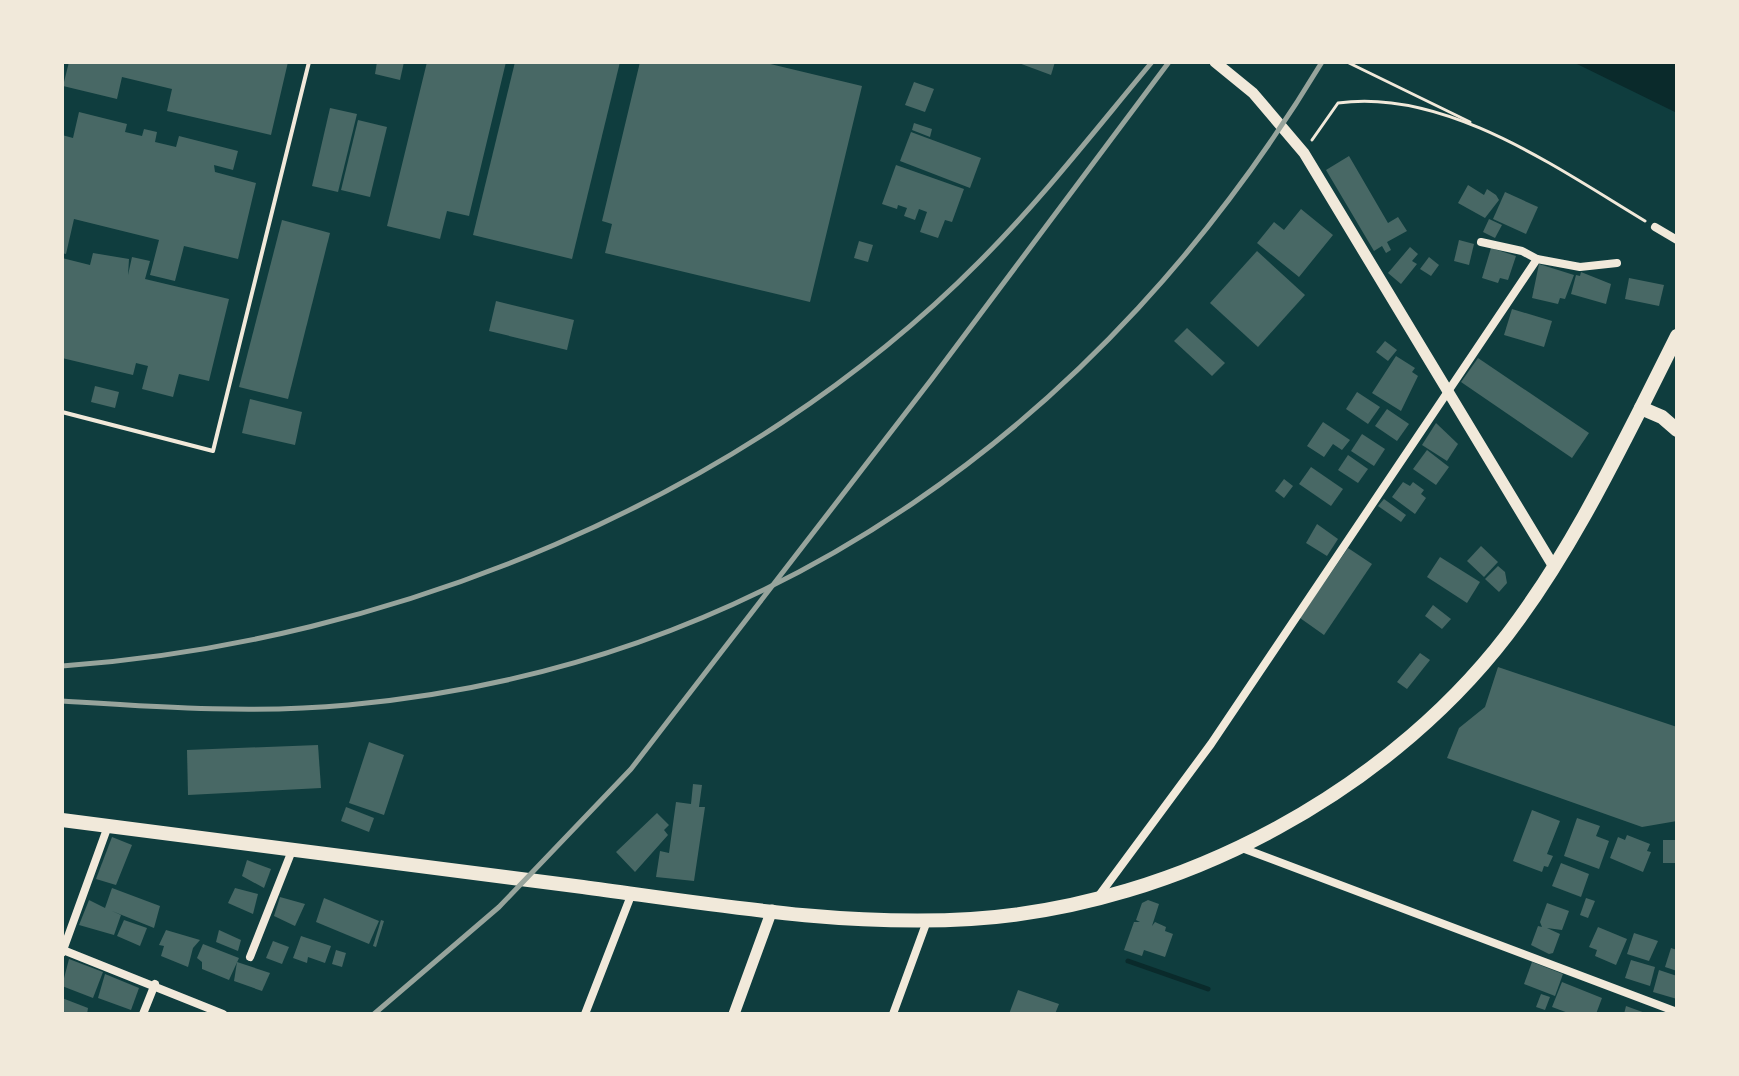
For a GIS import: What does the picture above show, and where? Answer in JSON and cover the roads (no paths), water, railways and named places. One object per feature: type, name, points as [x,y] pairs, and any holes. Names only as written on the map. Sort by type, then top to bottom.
[{"type":"main road","points":[[62,820],[772,910],[927,921],[975,919],[1097,900],[1140,888],[1242,848],[1378,763],[1419,727],[1495,650],[1589,511],[1677,336]]},
{"type":"main road","points":[[1641,408],[1662,417],[1677,430]]},
{"type":"street","points":[[1215,62],[1253,93],[1304,153],[1446,394],[1554,567]]},
{"type":"street","points":[[1655,227],[1677,240]]},
{"type":"street","points":[[1481,242],[1537,259],[1580,267],[1617,263]]},
{"type":"street","points":[[1097,900],[1211,744],[1537,259]]},
{"type":"street","points":[[108,826],[63,951],[155,984],[223,1014]]},
{"type":"street","points":[[250,957],[293,848]]},
{"type":"street","points":[[1242,848],[1677,1012]]},
{"type":"street","points":[[585,1014],[632,893]]},
{"type":"street","points":[[734,1014],[772,910]]},
{"type":"street","points":[[893,1014],[927,921]]},
{"type":"street","points":[[143,1014],[155,984]]},
{"type":"lane","points":[[62,412],[213,451],[309,62]]},
{"type":"water","points":[[1572,62],[1677,62],[1677,113],[1579,65]]},
{"type":"waterway","points":[[1128,961],[1208,989]]},
{"type":"railway","points":[[62,666],[186,652],[311,626],[435,591],[556,544],[672,488],[783,422],[886,346],[1002,238],[1152,62]]},
{"type":"railway","points":[[374,1014],[499,907],[631,769],[931,380],[1169,62]]},
{"type":"railway","points":[[62,701],[205,709],[312,708],[503,681],[649,638],[786,579],[913,503],[1031,412],[1138,308],[1236,191],[1322,62]]}]
